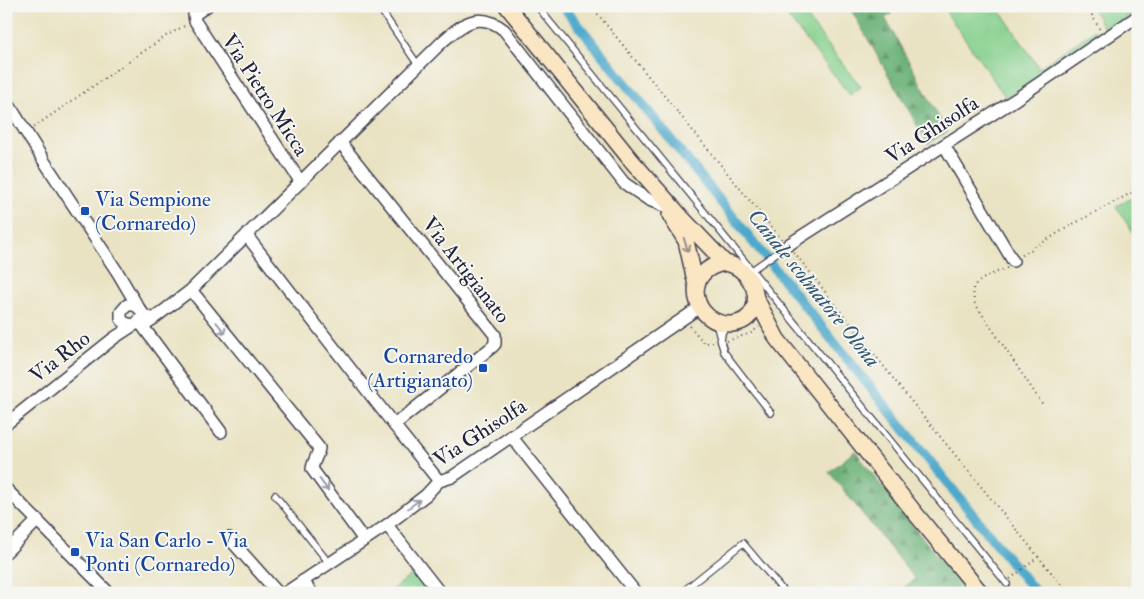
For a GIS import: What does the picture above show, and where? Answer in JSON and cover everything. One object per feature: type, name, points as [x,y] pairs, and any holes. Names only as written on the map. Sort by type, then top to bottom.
[{"type":"main road","points":[[507,6],[631,160],[683,219],[726,263]]},
{"type":"main road","points":[[631,160],[686,241],[700,308],[712,319],[754,326],[777,339]]},
{"type":"main road","points":[[696,285],[702,273],[716,264],[726,263],[751,270],[756,298],[777,339],[914,513],[980,593]]},
{"type":"main road","points":[[727,323],[748,318],[754,309],[756,298]]},
{"type":"street","name":"Via Pietro Micca","points":[[207,6],[194,16],[195,21],[300,181]]},
{"type":"street","name":"Via Ghisolfa","points":[[788,245],[944,145],[1138,16]]},
{"type":"street","name":"Via Rho","points":[[6,424],[133,323],[153,319],[191,290],[418,65],[460,25],[471,21],[483,20],[495,23],[504,30],[624,183],[649,200],[664,206]]},
{"type":"street","points":[[6,100],[123,282],[126,295],[141,318],[133,323]]},
{"type":"street","name":"Via Artigianato","points":[[340,142],[492,330],[496,340],[492,347],[394,425]]},
{"type":"street","points":[[944,145],[1013,260]]},
{"type":"street","points":[[247,236],[439,481]]},
{"type":"street","points":[[191,290],[319,448],[318,456],[313,463],[312,469],[364,540]]},
{"type":"street","points":[[135,308],[153,319],[158,335],[157,345]]},
{"type":"street","points":[[135,308],[121,312],[157,345],[222,432]]},
{"type":"street","name":"Via Ghisolfa","points":[[285,593],[387,525],[426,495],[439,481],[452,477],[700,308]]},
{"type":"street","points":[[511,436],[636,593]]},
{"type":"street","points":[[6,489],[109,593]]},
{"type":"street","points":[[6,552],[38,520]]},
{"type":"street","points":[[387,525],[440,593]]},
{"type":"street","points":[[229,538],[278,593]]},
{"type":"street","points":[[303,581],[312,593]]},
{"type":"lane","points":[[381,6],[383,13],[418,65]]},
{"type":"lane","points":[[537,6],[1008,582]]},
{"type":"lane","name":"Via Ghisolfa","points":[[751,270],[788,245]]},
{"type":"lane","points":[[721,342],[727,323]]},
{"type":"lane","points":[[727,323],[722,333],[721,342],[724,352],[772,413]]},
{"type":"lane","points":[[275,495],[329,563]]},
{"type":"lane","points":[[682,592],[744,543],[785,593]]},
{"type":"path","points":[[591,6],[776,234],[788,245],[907,396],[1068,593]]},
{"type":"path","points":[[1086,6],[1105,38]]},
{"type":"path","points":[[26,132],[166,36],[195,21]]},
{"type":"path","points":[[1043,405],[978,308],[972,295],[973,288],[981,279],[1007,268],[1013,260],[1073,224],[1135,192]]},
{"type":"path","points":[[1008,582],[1039,557]]},
{"type":"green space","points":[[779,6],[798,6],[861,87],[850,95]]},
{"type":"green space","points":[[849,6],[887,6],[891,14],[885,18],[947,132],[928,144]]},
{"type":"green space","points":[[942,6],[997,6],[1039,68],[1095,30],[1099,37],[1006,98]]},
{"type":"green space","points":[[1091,6],[1138,6],[1138,11],[1106,32]]},
{"type":"green space","points":[[1138,195],[1138,241],[1116,206]]},
{"type":"green space","points":[[855,451],[894,503],[967,593],[897,593],[915,579],[829,472]]},
{"type":"green space","points":[[416,571],[433,593],[389,593]]},
{"type":"waterway","name":"Canale scolmatore Olona","points":[[563,6],[1036,593]]},
{"type":"place","name":"Via Sempione (Cornaredo)","points":[[85,211]]},
{"type":"place","name":"Cornaredo (Artigianato)","points":[[483,368]]},
{"type":"place","name":"Via San Carlo - Via Ponti (Cornaredo)","points":[[75,552]]}]
